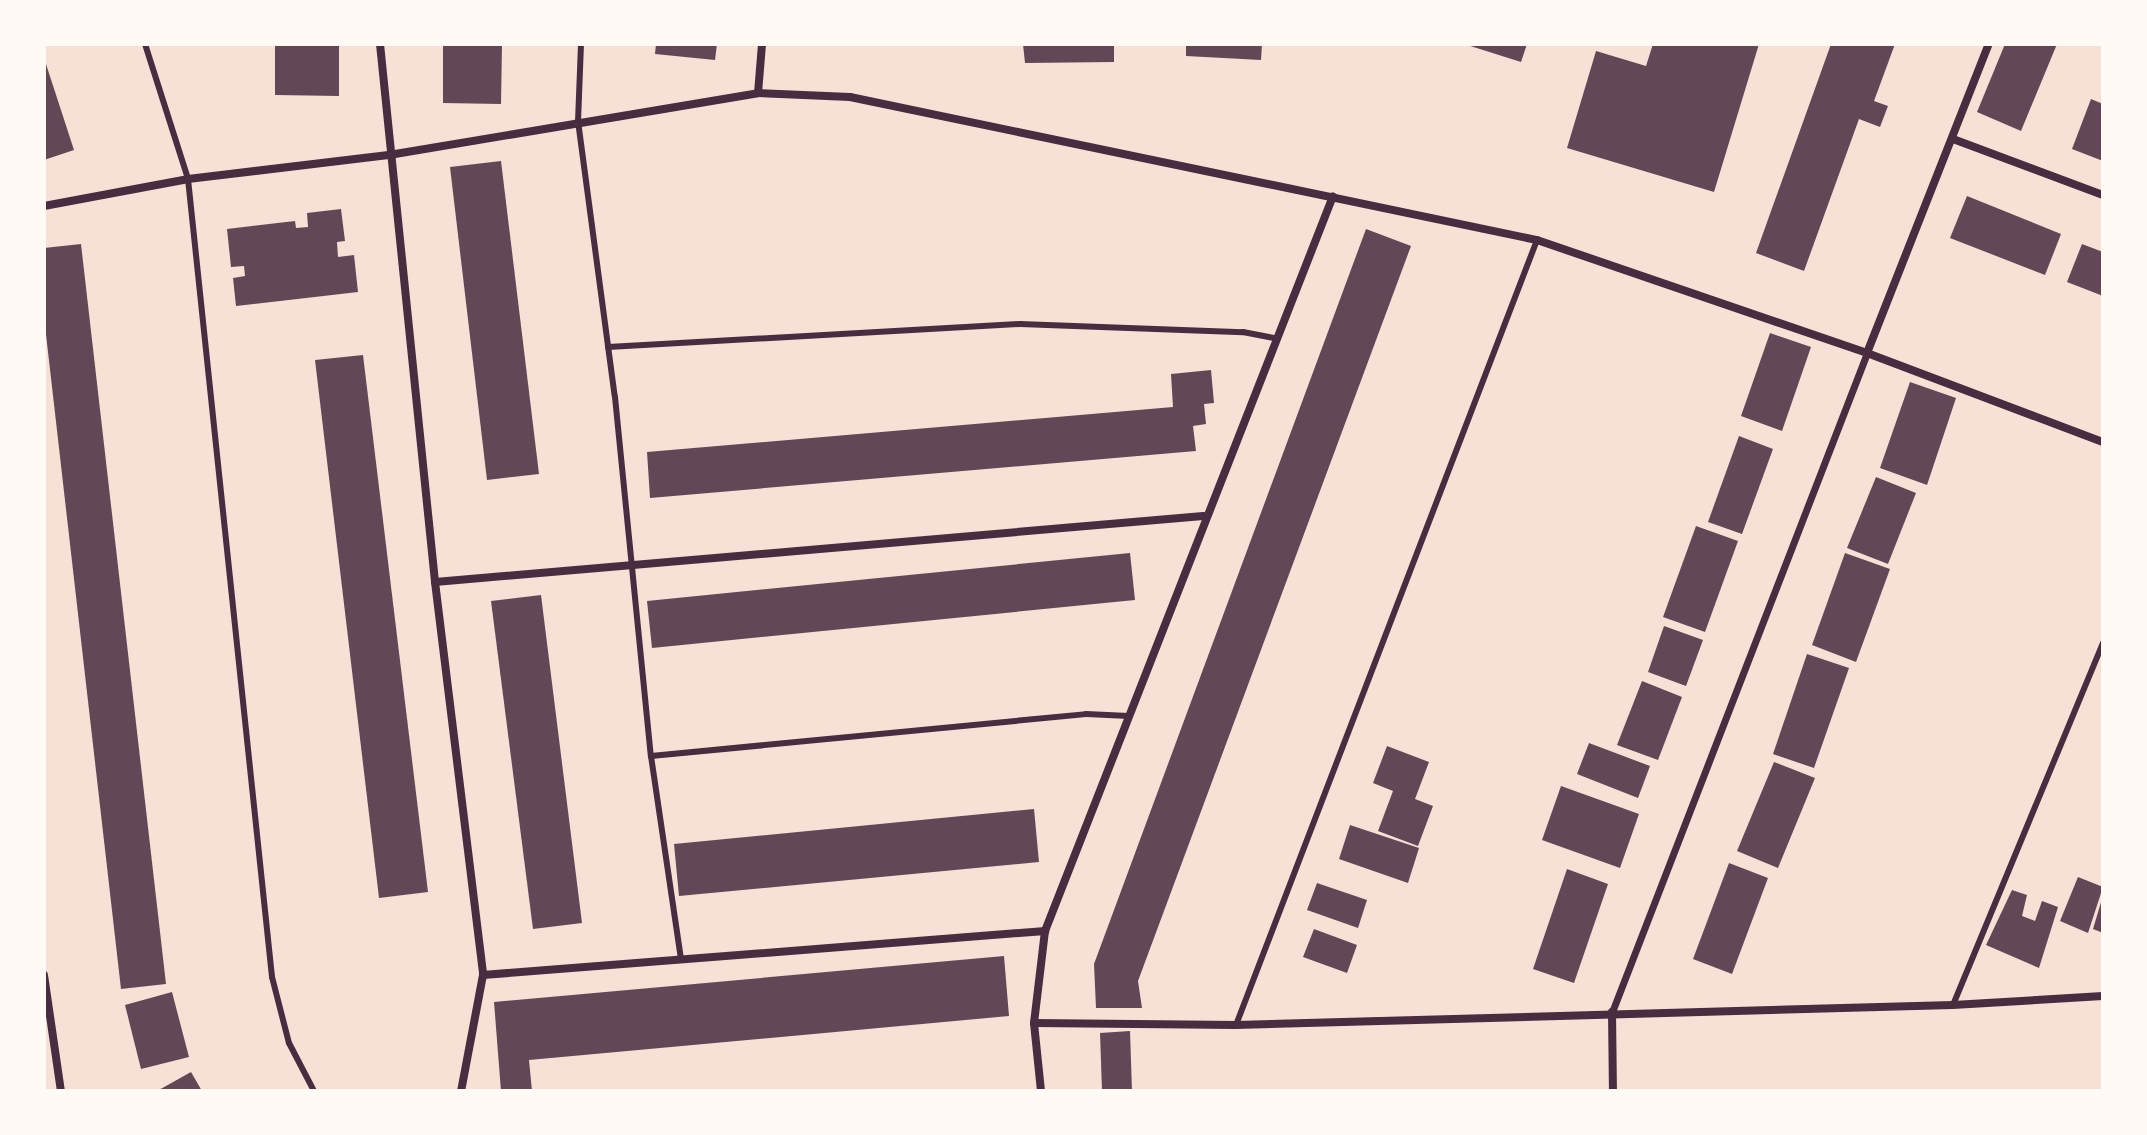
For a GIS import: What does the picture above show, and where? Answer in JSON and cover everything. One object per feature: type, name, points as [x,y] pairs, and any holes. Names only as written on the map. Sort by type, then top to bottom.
[{"type":"street","points":[[380,44],[435,582],[483,975],[461,1091]]},
{"type":"street","points":[[758,93],[762,44]]},
{"type":"street","points":[[1613,1091],[1612,1012],[1989,44]]},
{"type":"street","points":[[44,206],[188,179],[389,155],[758,93],[850,97],[1537,240],[1867,353],[2103,442]]},
{"type":"street","points":[[1953,139],[2103,195]]},
{"type":"street","points":[[1041,1091],[1034,1023],[1045,931],[1203,516],[1333,196]]},
{"type":"street","points":[[435,582],[631,561],[1203,516]]},
{"type":"street","points":[[483,975],[1045,931]]},
{"type":"street","points":[[44,975],[61,1091]]},
{"type":"street","points":[[1034,1023],[1236,1025],[1612,1012],[1953,1005],[2103,996]]},
{"type":"lane","points":[[145,44],[188,179],[272,977],[289,1043],[314,1091]]},
{"type":"lane","points":[[581,44],[578,121],[608,347],[651,756],[681,960]]},
{"type":"lane","points":[[1236,1025],[1537,240]]},
{"type":"lane","points":[[608,347],[1020,324],[1243,332],[1275,338]]},
{"type":"lane","points":[[1953,1005],[2103,643]]},
{"type":"lane","points":[[651,756],[1086,714],[1129,716]]},
{"type":"building","points":[[275,44],[339,44],[339,96],[275,95]]},
{"type":"building","points":[[443,44],[502,44],[501,104],[443,103]]},
{"type":"building","points":[[656,44],[717,44],[715,60],[655,54]]},
{"type":"building","points":[[1023,44],[1114,44],[1114,62],[1025,63]]},
{"type":"building","points":[[1186,44],[1262,44],[1261,60],[1186,56]]},
{"type":"building","points":[[1464,44],[1527,44],[1521,62]]},
{"type":"building","points":[[1653,44],[1759,44],[1714,192],[1567,148],[1596,51],[1646,66]]},
{"type":"building","points":[[1831,44],[1895,44],[1874,101],[1888,106],[1880,127],[1859,119],[1804,271],[1756,253]]},
{"type":"building","points":[[2005,44],[2057,44],[2021,131],[1977,112]]},
{"type":"building","points":[[44,58],[74,150],[44,160]]},
{"type":"building","points":[[2091,99],[2103,104],[2103,161],[2072,149]]},
{"type":"building","points":[[501,161],[539,474],[487,480],[450,167]]},
{"type":"building","points":[[1967,196],[2061,234],[2045,275],[1950,238]]},
{"type":"building","points":[[341,209],[345,241],[337,242],[338,257],[354,255],[358,292],[236,306],[233,278],[245,276],[244,266],[231,267],[227,229],[295,221],[296,228],[308,227],[307,213]]},
{"type":"building","points":[[1366,229],[1411,246],[1138,981],[1142,1008],[1096,1008],[1094,964]]},
{"type":"building","points":[[81,244],[166,984],[121,989],[44,317],[44,248]]},
{"type":"building","points":[[2082,244],[2103,252],[2103,296],[2067,282]]},
{"type":"building","points":[[1770,333],[1811,347],[1782,431],[1741,416]]},
{"type":"building","points":[[363,355],[428,892],[379,898],[315,360]]},
{"type":"building","points":[[1211,370],[1214,403],[1204,404],[1206,424],[1193,426],[1196,451],[650,498],[647,452],[1173,407],[1171,374]]},
{"type":"building","points":[[1910,382],[1956,398],[1927,485],[1880,468]]},
{"type":"building","points":[[1739,436],[1773,449],[1742,534],[1708,522]]},
{"type":"building","points":[[1876,477],[1916,493],[1888,564],[1847,548]]},
{"type":"building","points":[[1696,526],[1738,541],[1705,632],[1663,617]]},
{"type":"building","points":[[1130,553],[1135,600],[652,648],[647,601]]},
{"type":"building","points":[[1845,553],[1890,569],[1856,662],[1812,645]]},
{"type":"building","points":[[541,595],[582,923],[533,929],[491,601]]},
{"type":"building","points":[[1664,626],[1703,640],[1686,686],[1648,672]]},
{"type":"building","points":[[1807,654],[1849,668],[1814,768],[1773,754]]},
{"type":"building","points":[[1642,681],[1682,697],[1658,760],[1617,745]]},
{"type":"building","points":[[1589,743],[1650,766],[1638,798],[1577,774]]},
{"type":"building","points":[[1387,746],[1429,762],[1415,799],[1433,806],[1418,846],[1378,831],[1393,791],[1373,783]]},
{"type":"building","points":[[1774,762],[1815,778],[1778,868],[1737,851]]},
{"type":"building","points":[[1561,786],[1639,814],[1620,868],[1542,840]]},
{"type":"building","points":[[1034,809],[1039,862],[679,896],[674,844]]},
{"type":"building","points":[[1350,825],[1419,848],[1408,883],[1339,859]]},
{"type":"building","points":[[1729,863],[1768,878],[1732,974],[1693,959]]},
{"type":"building","points":[[1567,869],[1608,884],[1574,983],[1533,969]]},
{"type":"building","points":[[2078,877],[2103,887],[2088,933],[2060,921]]},
{"type":"building","points":[[1317,883],[1367,900],[1358,928],[1307,910]]},
{"type":"building","points":[[2012,890],[2027,895],[2022,916],[2035,921],[2042,901],[2058,907],[2039,968],[1986,945]]},
{"type":"building","points":[[2103,899],[2103,933],[2093,929]]},
{"type":"building","points":[[1314,929],[1357,945],[1347,973],[1303,957]]},
{"type":"building","points":[[1004,956],[1009,1016],[529,1060],[532,1091],[501,1091],[494,1002]]},
{"type":"building","points":[[172,992],[189,1057],[141,1069],[125,1005]]},
{"type":"building","points":[[1130,1031],[1132,1091],[1102,1091],[1100,1033]]},
{"type":"building","points":[[191,1072],[202,1091],[157,1091]]}]
